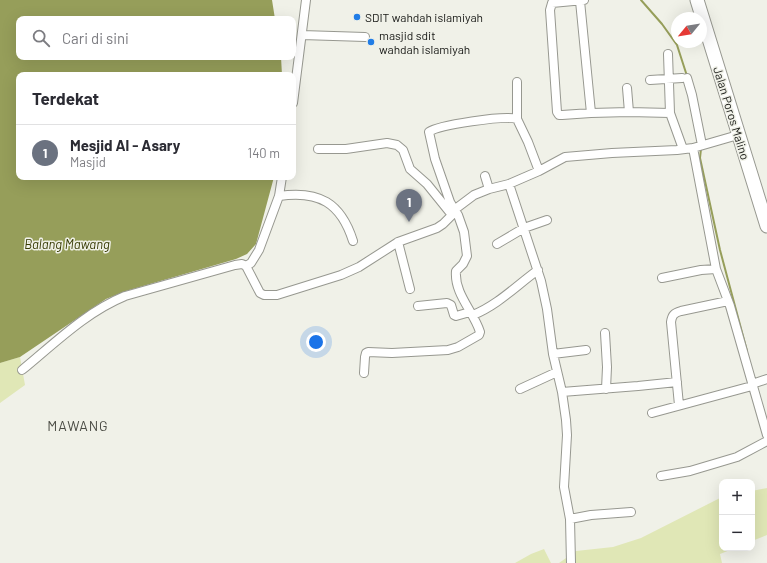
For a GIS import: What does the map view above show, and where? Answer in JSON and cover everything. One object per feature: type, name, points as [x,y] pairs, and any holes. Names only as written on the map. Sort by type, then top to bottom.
[{"type":"main road","name":"Jalan Poros Malino","points":[[697,0],[767,226]]},
{"type":"street","points":[[296,80],[306,0]]},
{"type":"street","points":[[591,113],[582,1],[552,4],[550,7],[557,112],[561,115],[629,112],[670,113]]},
{"type":"street","points":[[302,35],[366,37]]},
{"type":"street","points":[[668,54],[670,113],[683,149]]},
{"type":"street","points":[[650,80],[685,78],[692,95],[698,146],[700,188],[716,269],[728,301],[750,372],[752,385],[767,435]]},
{"type":"street","points":[[517,82],[517,119],[539,171]]},
{"type":"street","points":[[627,88],[629,112]]},
{"type":"street","points":[[453,213],[435,159],[429,132],[432,130],[485,120],[503,118],[517,119]]},
{"type":"street","points":[[22,370],[85,318],[113,301],[125,296],[242,264],[246,266],[260,293],[264,295],[277,295],[341,275],[359,267],[398,242],[437,228],[474,195],[489,189],[509,184],[539,171],[565,157],[612,153],[660,152],[698,146],[738,135]]},
{"type":"street","points":[[318,149],[346,149],[387,143],[398,145],[403,150],[410,169],[427,184],[453,213],[462,224],[464,232],[467,256],[463,264],[456,271],[456,275],[462,297],[480,332],[479,335],[458,347],[440,352],[368,352],[366,353],[365,357],[364,373]]},
{"type":"street","points":[[485,176],[489,189]]},
{"type":"street","points":[[246,266],[251,263],[259,250],[279,196],[282,180]]},
{"type":"street","points":[[509,184],[538,270],[547,309],[556,372],[562,392],[566,420],[564,487],[570,519],[571,563]]},
{"type":"street","points":[[279,196],[295,194],[318,198],[325,201],[341,216],[349,229],[354,242]]},
{"type":"street","points":[[497,244],[524,228],[547,220]]},
{"type":"street","points":[[398,242],[410,289]]},
{"type":"street","points":[[662,278],[701,270],[716,269]]},
{"type":"street","points":[[418,306],[447,303],[451,305],[454,315],[456,316],[482,312],[538,270]]},
{"type":"street","points":[[679,405],[671,322],[672,316],[674,313],[681,311],[728,301]]},
{"type":"street","points":[[605,333],[607,367],[606,389]]},
{"type":"street","points":[[553,354],[586,350]]},
{"type":"street","points":[[520,389],[556,372]]},
{"type":"street","points":[[652,413],[752,385],[767,379]]},
{"type":"street","points":[[562,392],[677,382]]},
{"type":"street","points":[[661,476],[690,471],[737,457],[767,441]]},
{"type":"street","points":[[570,519],[591,515],[631,512]]},
{"type":"shaded area","points":[[20,357],[25,385],[0,403],[0,363]]},
{"type":"shaded area","points":[[767,488],[767,535],[755,540],[755,515],[755,490]]},
{"type":"shaded area","points":[[719,499],[719,551],[728,551],[720,554],[722,563],[559,563],[576,551],[613,547],[641,538]]},
{"type":"shaded area","points":[[544,549],[551,563],[515,563],[531,554]]},
{"type":"water","name":"Balang Mawang","points":[[0,0],[272,0],[275,16],[16,16],[16,60],[281,60],[282,72],[16,72],[16,180],[273,180],[256,244],[247,254],[236,259],[126,291],[106,299],[20,357],[0,363]]},
{"type":"waterway","points":[[641,0],[662,24],[677,45],[687,76]]},
{"type":"waterway","points":[[701,149],[700,158],[720,250],[747,351]]},
{"type":"place","name":"SDIT wahdah islamiyah","points":[[357,17]]},
{"type":"place","name":"masjid sdit wahdah islamiyah","points":[[371,42]]},
{"type":"place","name":"Mesjid Al - Asary","points":[[409,222]]},
{"type":"district","name":"MAWANG","points":[[78,425]]}]
